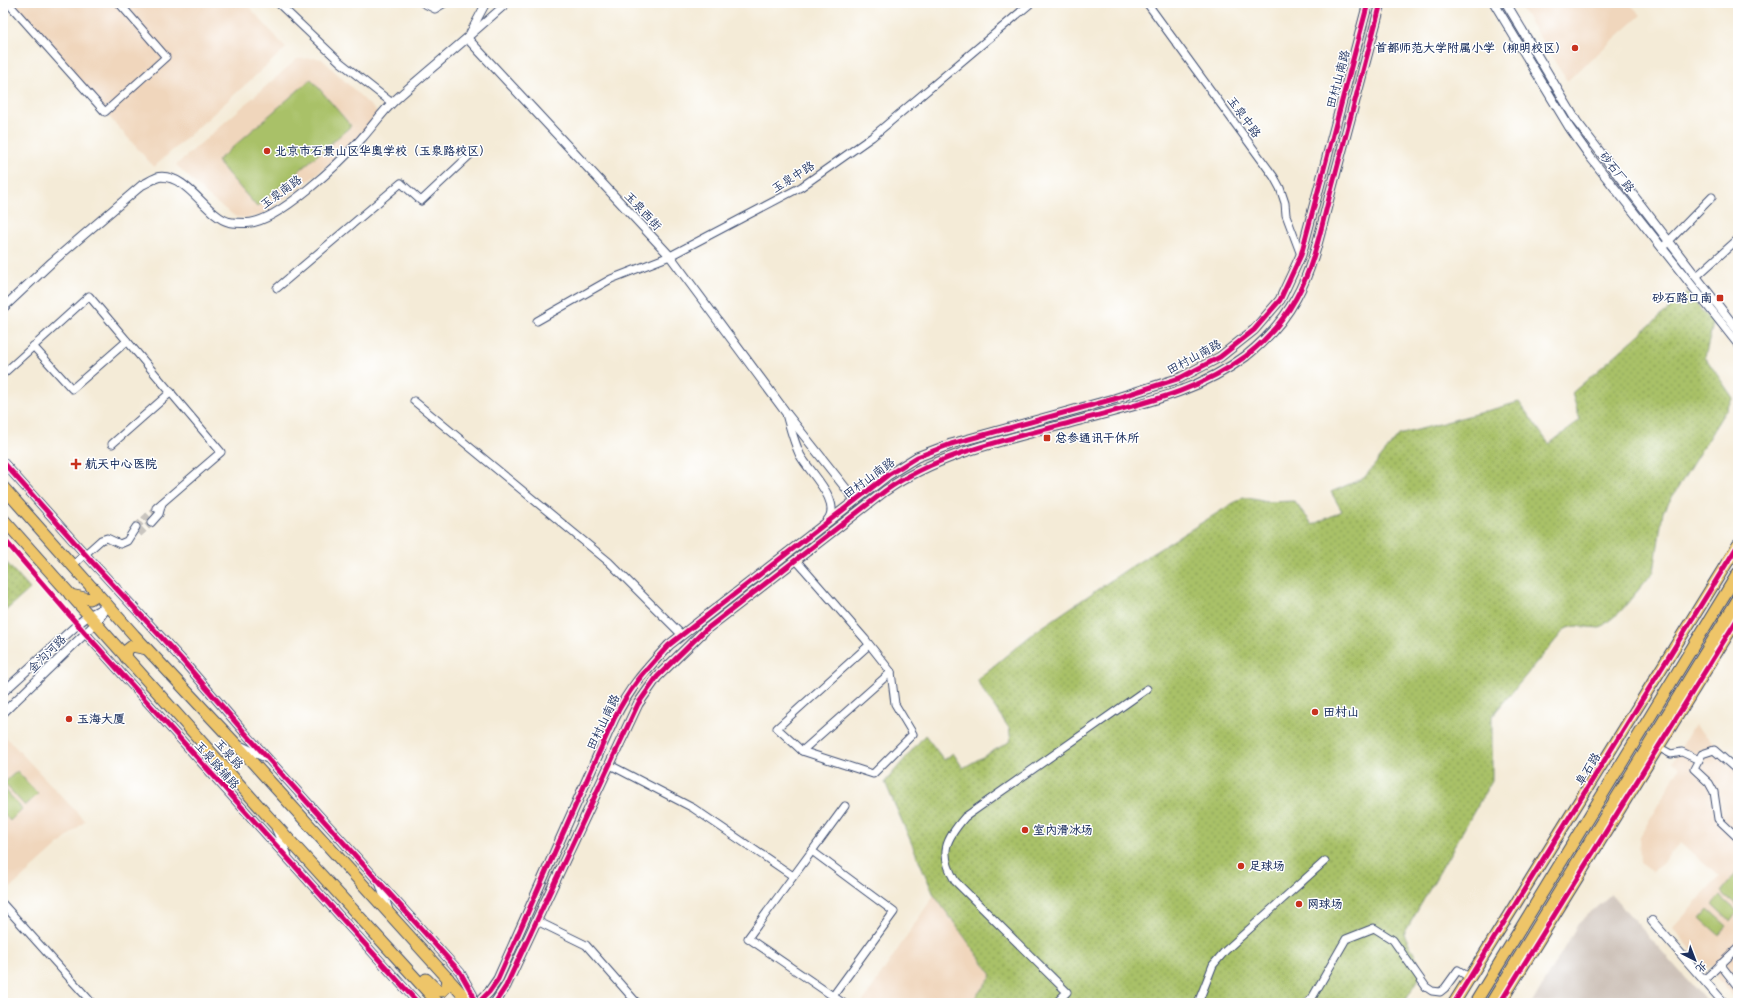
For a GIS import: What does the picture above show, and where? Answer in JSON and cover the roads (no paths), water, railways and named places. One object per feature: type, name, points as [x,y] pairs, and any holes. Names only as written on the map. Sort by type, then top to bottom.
[{"type":"main road","name":"田村山南路","points":[[478,1003],[489,992],[498,979],[610,726],[627,693],[644,672],[682,635],[855,500],[893,472],[917,457],[951,444],[1151,388],[1180,378],[1208,364],[1246,338],[1268,315],[1280,300],[1301,255],[1368,3]]},
{"type":"main road","name":"田村山南路","points":[[494,1003],[506,986],[638,704],[656,677],[704,631],[885,491],[923,468],[974,449],[1175,394],[1222,371],[1247,355],[1267,336],[1296,298],[1315,252],[1381,3]]},
{"type":"main road","name":"玉泉路","points":[[3,486],[148,649],[470,1003]]},
{"type":"main road","name":"玉泉路","points":[[3,519],[7,526],[70,594],[273,822],[438,1003]]},
{"type":"main road","name":"阜石路","points":[[1454,1003],[1738,545]]},
{"type":"main road","points":[[1475,1003],[1738,573]]},
{"type":"main road","points":[[70,594],[90,599],[95,596],[95,589]]},
{"type":"main road","points":[[1491,1003],[1738,599]]},
{"type":"main road","points":[[1500,1003],[1738,618]]},
{"type":"main road","points":[[126,658],[127,650],[132,646],[148,649]]},
{"type":"main road","points":[[392,951],[414,964],[437,990],[442,991],[448,986],[448,978]]},
{"type":"street","points":[[8,3],[105,112],[166,57],[119,3]]},
{"type":"street","points":[[278,3],[340,62],[392,103]]},
{"type":"street","points":[[423,3],[435,9],[445,3]]},
{"type":"street","name":"玉泉南路","points":[[3,308],[52,262],[142,185],[158,177],[173,179],[186,187],[218,217],[228,222],[248,223],[266,218],[286,206],[329,171],[361,139],[392,103],[467,38],[486,3]]},
{"type":"street","points":[[467,38],[507,3]]},
{"type":"street","name":"玉泉中路","points":[[536,321],[611,280],[670,256],[802,187],[872,137],[1031,3]]},
{"type":"street","name":"玉泉中路","points":[[1147,3],[1274,177],[1280,188],[1285,203],[1286,215],[1301,255]]},
{"type":"street","name":"砂石厂路","points":[[1494,3],[1569,127],[1738,344]]},
{"type":"street","name":"砂石厂路","points":[[1506,3],[1577,122],[1738,331]]},
{"type":"street","name":"玉泉西街","points":[[467,38],[670,256],[787,414],[855,500]]},
{"type":"street","points":[[277,288],[401,183],[421,201],[471,154]]},
{"type":"street","points":[[1662,248],[1712,197]]},
{"type":"street","points":[[1696,277],[1738,240]]},
{"type":"street","points":[[3,374],[89,296],[221,452],[159,506],[159,514],[151,523]]},
{"type":"street","points":[[33,346],[72,389],[127,341]]},
{"type":"street","points":[[112,444],[171,392]]},
{"type":"street","points":[[414,401],[609,562],[682,635]]},
{"type":"street","points":[[787,414],[793,439],[801,456],[828,496],[832,505],[832,516],[825,523]]},
{"type":"street","points":[[3,462],[184,662],[460,972],[473,995],[473,1003]]},
{"type":"street","points":[[73,565],[101,540],[107,538],[120,544],[127,542],[137,530]]},
{"type":"street","points":[[796,560],[869,645],[891,672],[895,704],[913,734],[873,774],[802,751],[777,728],[869,645]]},
{"type":"street","name":"金沟河路","points":[[3,692],[92,620],[109,604]]},
{"type":"street","name":"金沟河路","points":[[3,713],[85,633],[92,620]]},
{"type":"street","name":"玉泉路辅路","points":[[85,633],[418,1003]]},
{"type":"street","points":[[802,751],[891,672]]},
{"type":"street","points":[[1056,1003],[1068,992],[955,881],[947,868],[945,849],[951,832],[965,817],[1147,689]]},
{"type":"street","points":[[235,743],[270,760]]},
{"type":"street","points":[[1658,747],[1670,754],[1682,752],[1699,760]]},
{"type":"street","points":[[1738,771],[1714,750],[1702,754],[1694,769],[1709,783],[1714,792],[1718,819],[1738,838]]},
{"type":"street","points":[[610,765],[693,808],[794,876]]},
{"type":"street","points":[[843,1003],[748,938],[845,806]]},
{"type":"street","points":[[273,822],[290,862]]},
{"type":"street","points":[[812,851],[894,912],[833,996]]},
{"type":"street","points":[[1198,1003],[1213,965],[1225,951],[1325,861]]},
{"type":"street","points":[[379,880],[390,915]]},
{"type":"street","points":[[3,904],[92,1003]]},
{"type":"street","points":[[1652,920],[1724,1003]]},
{"type":"street","points":[[537,921],[586,945],[637,1003]]},
{"type":"street","points":[[1307,1003],[1312,998],[1346,939],[1374,928],[1393,940],[1426,987],[1432,991],[1440,992],[1445,988],[1458,970],[1470,978]]},
{"type":"street","points":[[1704,980],[1738,948]]},
{"type":"street","points":[[1720,964],[1738,987]]},
{"type":"tunnel","points":[[136,527],[156,508]]},
{"type":"tunnel","points":[[139,534],[151,523]]},
{"type":"place","name":"首都师范大学附属小学（柳明校区）","points":[[1575,48]]},
{"type":"place","name":"北京市石景山区华奥学校（玉泉路校区）","points":[[267,151]]},
{"type":"place","name":"砂石路口南","points":[[1720,298]]},
{"type":"place","name":"总参通讯干休所","points":[[1047,438]]},
{"type":"place","name":"航天中心医院","points":[[76,464]]},
{"type":"place","name":"田村山","points":[[1315,712]]},
{"type":"place","name":"玉海大厦","points":[[69,719]]},
{"type":"place","name":"室内滑冰场","points":[[1025,830]]},
{"type":"place","name":"足球场","points":[[1241,866]]},
{"type":"place","name":"网球场","points":[[1299,904]]}]
